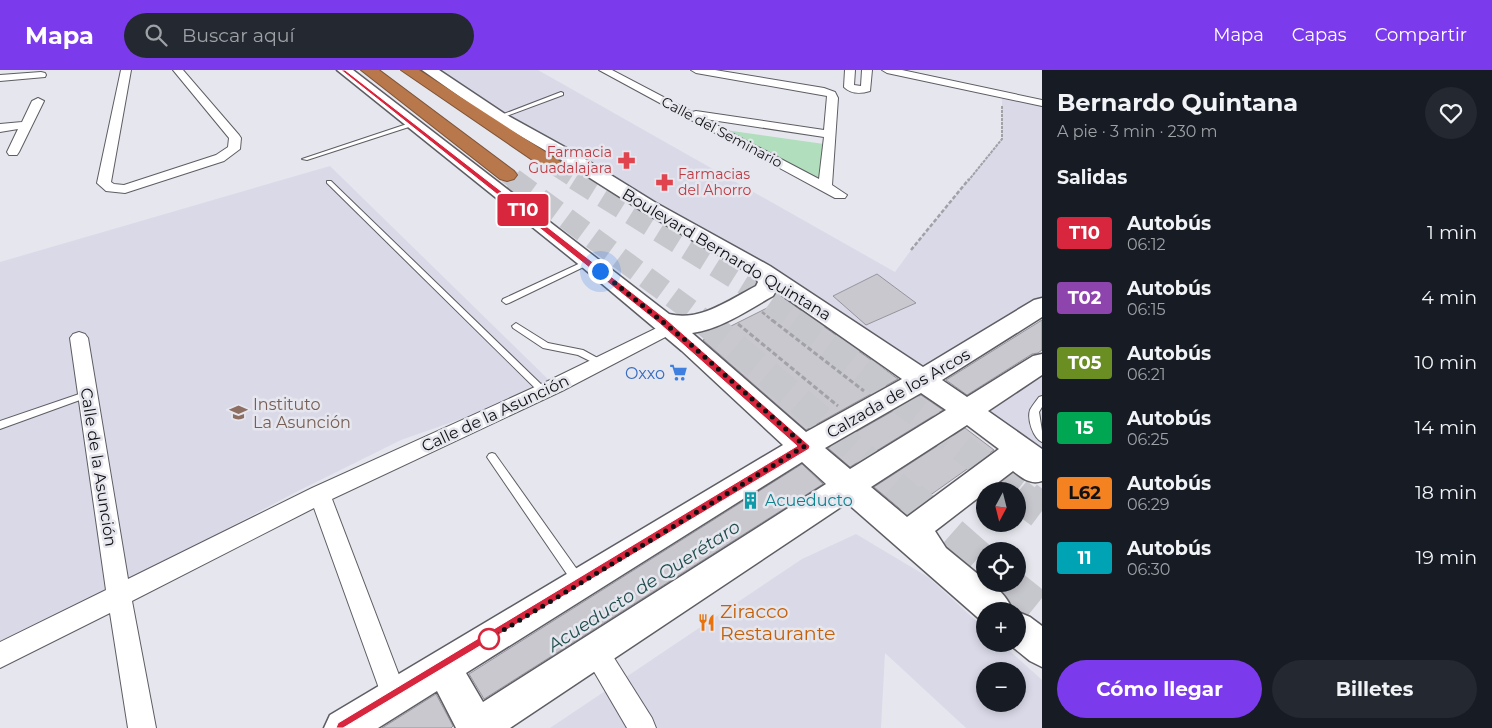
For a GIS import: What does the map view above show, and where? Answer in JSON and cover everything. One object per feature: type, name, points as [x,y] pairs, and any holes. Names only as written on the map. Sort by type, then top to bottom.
[{"type":"highway","points":[[369,70],[507,175]]},
{"type":"highway","points":[[409,70],[557,168]]},
{"type":"highway","points":[[418,70],[449,90],[490,111]]},
{"type":"main road","points":[[344,70],[590,262],[666,325],[848,486],[985,602]]},
{"type":"main road","name":"Boulevard Bernardo Quintana","points":[[429,70],[490,111],[649,208],[762,271],[968,411],[1042,464]]},
{"type":"main road","points":[[666,325],[698,324],[724,313],[765,291],[769,282],[762,271]]},
{"type":"main road","name":"Calzada de los Arcos","points":[[343,728],[805,446],[922,380],[1042,306]]},
{"type":"main road","points":[[443,667],[477,728],[848,486],[1042,363]]},
{"type":"main road","points":[[947,571],[919,538],[919,525],[1010,457],[1019,460],[1042,476]]},
{"type":"main road","points":[[1026,636],[1042,650]]},
{"type":"street","points":[[0,77],[4,70]]},
{"type":"street","points":[[126,70],[104,183],[111,188],[125,189],[220,158],[234,149],[235,138],[178,70]]},
{"type":"street","name":"Calle del Seminario","points":[[604,70],[840,195]]},
{"type":"street","points":[[696,70],[824,91],[831,94],[833,98],[825,187]]},
{"type":"street","points":[[850,70],[849,87],[858,90],[866,89],[867,70]]},
{"type":"street","points":[[888,70],[1002,92],[1042,95]]},
{"type":"street","points":[[920,70],[1042,103]]},
{"type":"street","points":[[0,77],[41,75]]},
{"type":"street","points":[[13,152],[38,101]]},
{"type":"street","points":[[682,112],[830,134]]},
{"type":"street","points":[[0,128],[25,125]]},
{"type":"street","name":"Calle de la Asunción","points":[[0,656],[320,495],[600,363],[666,325]]},
{"type":"street","name":"Calle de la Asunción","points":[[79,338],[119,596],[142,728]]},
{"type":"street","points":[[320,495],[394,696]]},
{"type":"street","points":[[594,652],[642,728]]},
{"type":"lane","points":[[490,111],[561,94]]},
{"type":"lane","points":[[305,159],[413,124]]},
{"type":"lane","points":[[329,182],[543,391]]},
{"type":"lane","points":[[506,301],[590,262]]},
{"type":"lane","points":[[516,326],[546,346],[580,352],[600,363]]},
{"type":"lane","points":[[0,425],[88,394]]},
{"type":"lane","points":[[1042,399],[1034,412],[1037,432],[1042,438]]},
{"type":"lane","points":[[492,457],[580,584]]},
{"type":"path","points":[[911,250],[1002,138],[1002,92]]},
{"type":"path","points":[[757,308],[880,404]]},
{"type":"path","points":[[734,321],[854,419]]},
{"type":"shaded area","points":[[429,70],[538,70],[895,272],[1002,139],[1002,95],[1042,103],[1042,306],[922,380]]},
{"type":"shaded area","name":"Instituto La Asunción","points":[[330,166],[555,386],[401,440],[294,493],[0,650],[0,262]]},
{"type":"shaded area","points":[[1042,363],[1042,465],[968,411]]},
{"type":"shaded area","points":[[856,534],[928,577],[976,621],[976,652],[1011,652],[1022,662],[976,662],[976,712],[1026,712],[1026,666],[1042,680],[1042,728],[966,728],[885,653],[881,728],[550,728],[802,559]]},
{"type":"green space","points":[[711,128],[831,145],[825,187]]},
{"type":"building","points":[[877,274],[916,303],[866,325],[833,296]]},
{"type":"building","points":[[785,299],[898,379],[806,430],[703,340]]},
{"type":"building","points":[[1042,320],[1042,350],[1038,353],[1032,354],[967,395],[946,380]]},
{"type":"building","points":[[921,395],[943,410],[850,467],[828,448]]},
{"type":"building","points":[[965,428],[994,450],[905,513],[874,487]]},
{"type":"building","points":[[802,464],[823,484],[484,699],[469,674]]},
{"type":"building","points":[[436,694],[453,726],[451,728],[382,728]]},
{"type":"tunnel","points":[[557,168],[577,181]]},
{"type":"tunnel","points":[[507,175],[515,181]]},
{"type":"tunnel","points":[[513,179],[705,321]]},
{"type":"tunnel","points":[[575,179],[746,285],[796,321]]},
{"type":"tunnel","points":[[703,320],[808,408],[912,500]]},
{"type":"tunnel","points":[[795,320],[833,347],[1006,482]]},
{"type":"tunnel","points":[[910,499],[976,557]]},
{"type":"tunnel","points":[[1026,499],[1042,511]]},
{"type":"tunnel","points":[[1017,592],[1042,612]]},
{"type":"bus line","name":"T10","points":[[343,728],[805,446],[690,344],[590,262],[344,70]]},
{"type":"place","name":"Farmacia Guadalajara","points":[[626,160]]},
{"type":"place","name":"Farmacias del Ahorro","points":[[664,182]]},
{"type":"place","name":"Oxxo","points":[[679,373]]},
{"type":"place","name":"Instituto La Asunción","points":[[239,413]]},
{"type":"place","name":"Acueducto","points":[[751,500]]},
{"type":"place","name":"Ziracco Restaurante","points":[[706,622]]},
{"type":"route","points":[[489,639],[805,446],[690,344],[600,271]]},
{"type":"water label","name":"Acueducto de Querétaro","points":[[644,586]]}]
